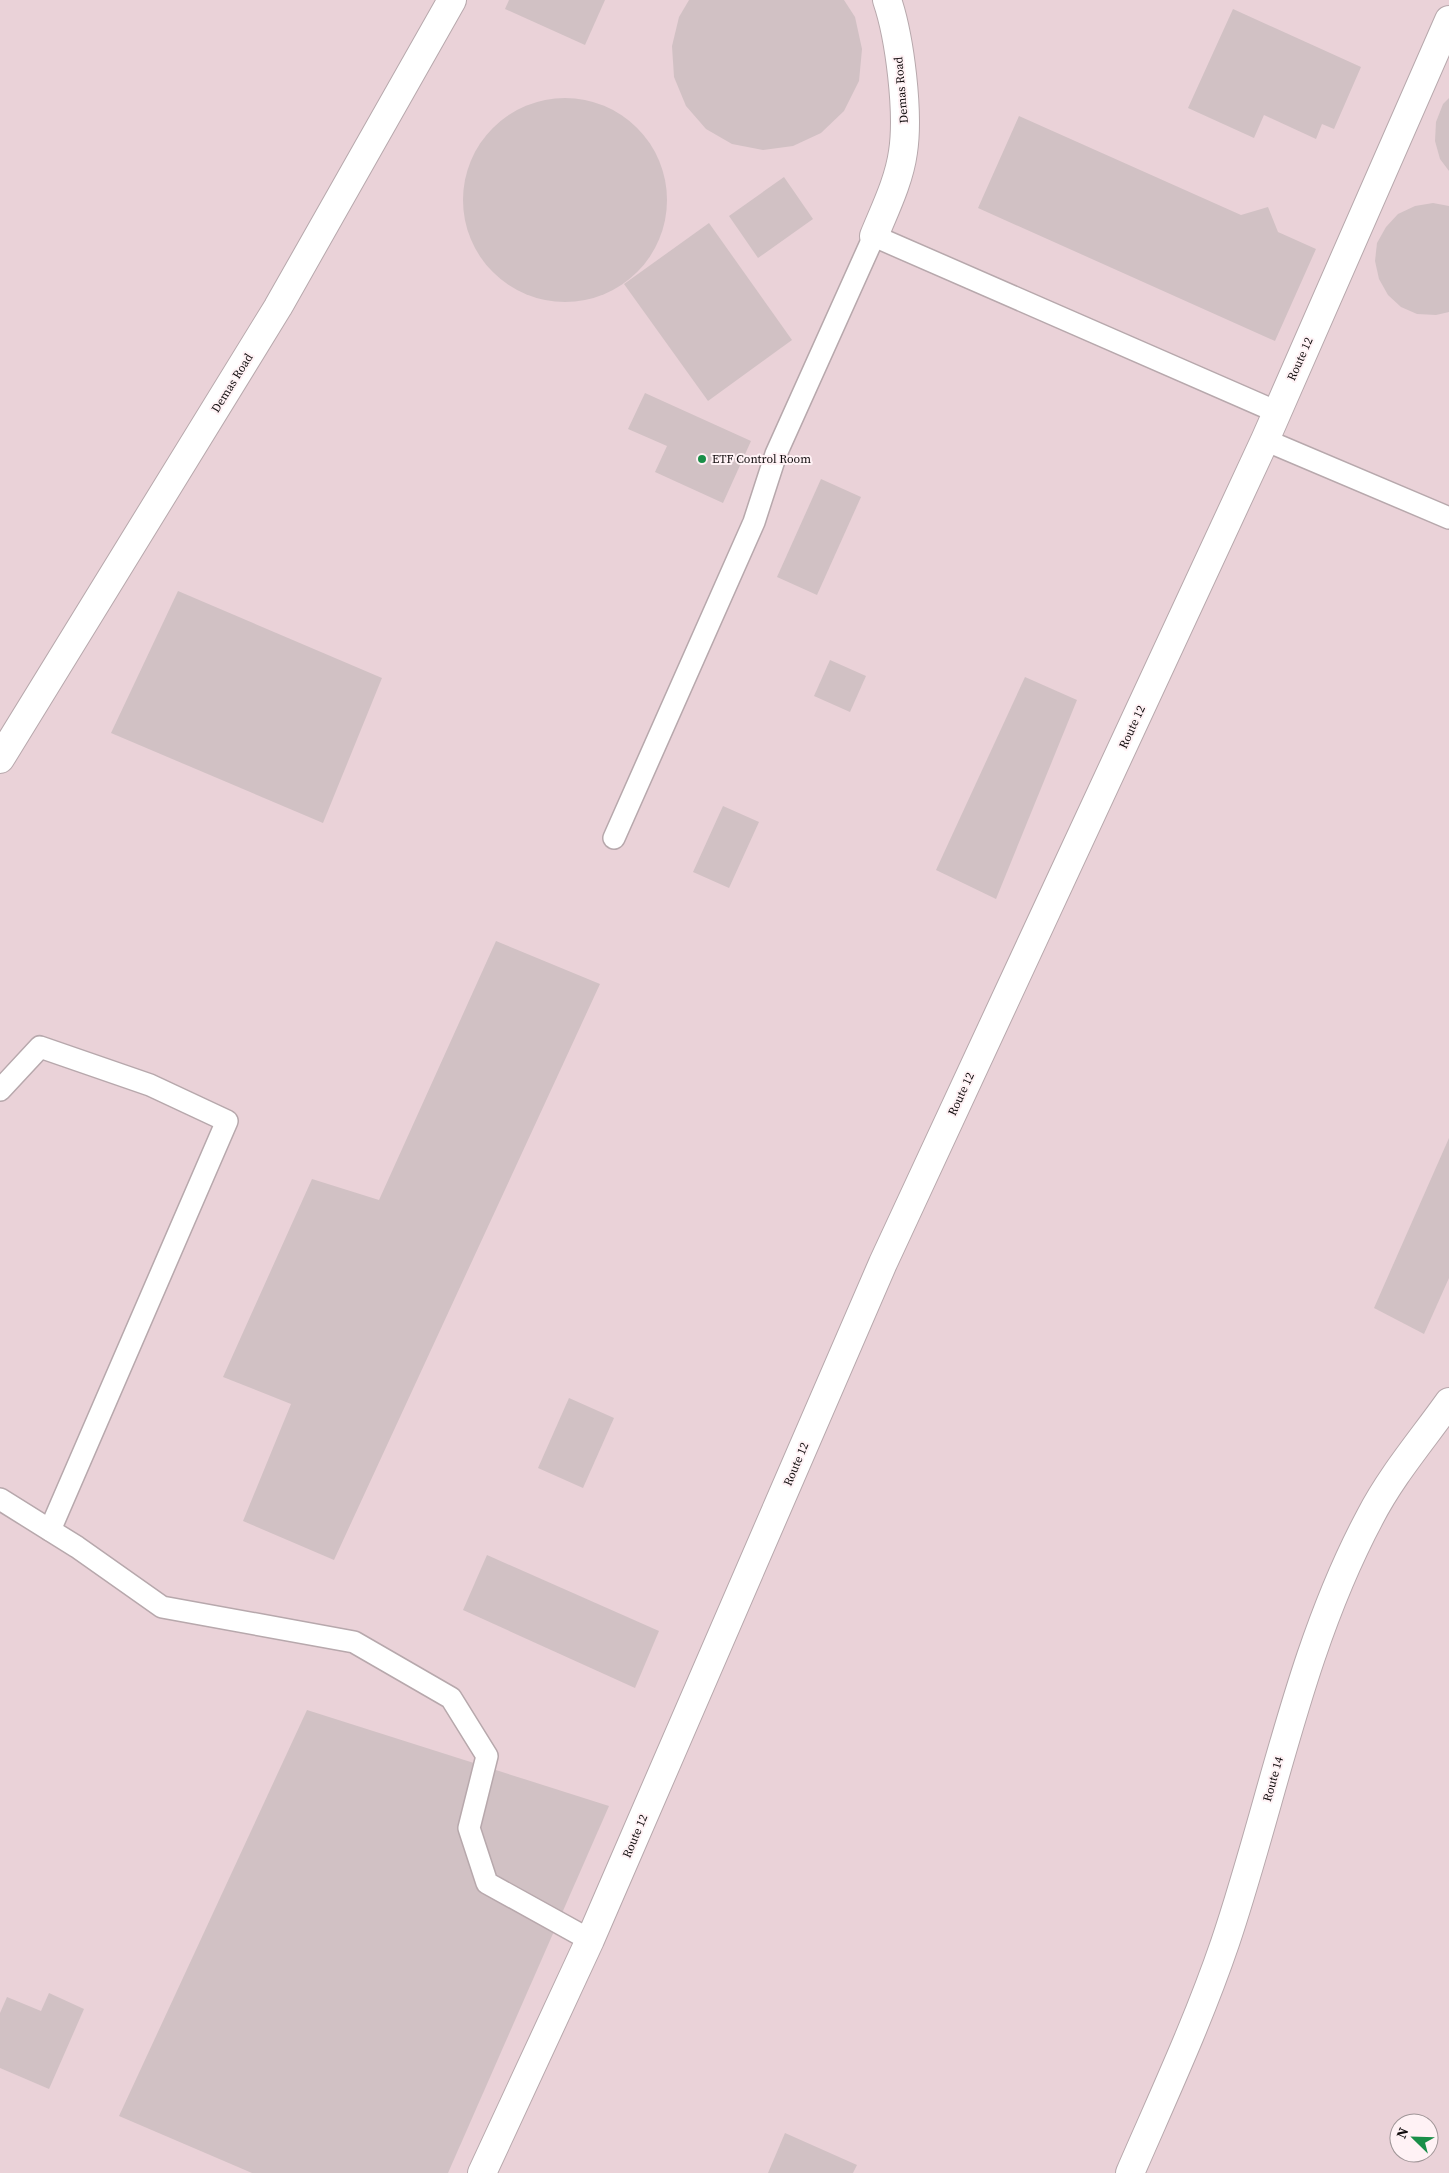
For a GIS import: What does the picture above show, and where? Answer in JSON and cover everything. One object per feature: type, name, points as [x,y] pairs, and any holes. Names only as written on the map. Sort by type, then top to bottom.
[{"type":"street","name":"Demas Road","points":[[0,759],[278,307],[452,0]]},
{"type":"street","name":"Demas Road","points":[[874,236],[895,186],[903,152],[905,123],[894,20],[887,0]]},
{"type":"street","name":"Route 12","points":[[482,2173],[590,1940],[882,1263],[1265,440],[1449,20]]},
{"type":"street","name":"Route 14","points":[[1130,2173],[1186,2046],[1224,1945],[1278,1762],[1324,1621],[1371,1515],[1449,1402]]},
{"type":"lane","points":[[614,838],[754,522],[776,454],[874,236],[1277,412]]},
{"type":"lane","points":[[1265,440],[1449,518]]},
{"type":"lane","points":[[0,1090],[40,1047],[150,1085],[227,1121],[50,1530]]},
{"type":"lane","points":[[0,1499],[50,1530],[162,1607],[354,1642],[451,1698],[487,1756],[468,1828],[487,1883],[590,1940]]},
{"type":"shaded area","points":[[0,0],[1449,0],[1449,2173],[0,2173]]},
{"type":"building","points":[[509,0],[605,0],[585,45],[505,9]]},
{"type":"building","points":[[689,0],[844,0],[855,17],[862,49],[859,81],[844,111],[821,133],[793,146],[763,150],[732,144],[706,129],[686,106],[674,77],[672,46],[679,17]]},
{"type":"building","points":[[1233,9],[1361,67],[1334,129],[1322,124],[1316,139],[1264,115],[1254,138],[1188,108]]},
{"type":"building","points":[[565,98],[585,100],[604,106],[621,115],[637,128],[650,144],[659,161],[665,180],[667,200],[665,220],[659,239],[650,256],[637,272],[621,285],[604,294],[585,300],[565,302],[545,300],[526,294],[509,285],[493,272],[480,256],[471,239],[465,220],[463,200],[465,180],[471,161],[480,144],[493,128],[509,115],[526,106],[545,100]]},
{"type":"building","points":[[1449,98],[1449,171],[1440,159],[1435,141],[1436,122],[1443,104]]},
{"type":"building","points":[[1019,116],[1241,215],[1268,207],[1278,232],[1316,249],[1275,341],[978,208]]},
{"type":"building","points":[[784,177],[813,219],[758,258],[729,216]]},
{"type":"building","points":[[1433,203],[1449,206],[1449,312],[1436,315],[1417,314],[1401,307],[1388,295],[1379,279],[1375,261],[1377,243],[1386,227],[1398,214],[1415,206]]},
{"type":"building","points":[[709,223],[792,340],[708,401],[624,284]]},
{"type":"building","name":"ETF Control Room","points":[[645,393],[751,441],[723,503],[655,472],[667,446],[628,429]]},
{"type":"building","points":[[821,479],[861,497],[817,595],[777,577]]},
{"type":"building","points":[[178,591],[382,678],[323,823],[111,733]]},
{"type":"building","points":[[830,660],[866,676],[850,712],[814,696]]},
{"type":"building","points":[[1025,677],[1077,700],[996,899],[936,870]]},
{"type":"building","points":[[723,806],[759,822],[729,888],[693,872]]},
{"type":"building","points":[[496,941],[600,984],[334,1560],[243,1521],[291,1404],[223,1377],[312,1179],[379,1200]]},
{"type":"building","points":[[1449,1138],[1449,1278],[1424,1334],[1374,1308]]},
{"type":"building","points":[[569,1398],[614,1418],[583,1488],[538,1468]]},
{"type":"building","points":[[487,1555],[659,1631],[635,1688],[463,1610]]},
{"type":"building","points":[[307,1710],[609,1806],[448,2173],[252,2173],[119,2116]]},
{"type":"building","points":[[49,1993],[84,2009],[49,2089],[0,2068],[0,2013],[7,1997],[41,2011]]},
{"type":"building","points":[[785,2133],[857,2165],[853,2173],[768,2173]]},
{"type":"place","name":"ETF Control Room","points":[[702,459]]}]
